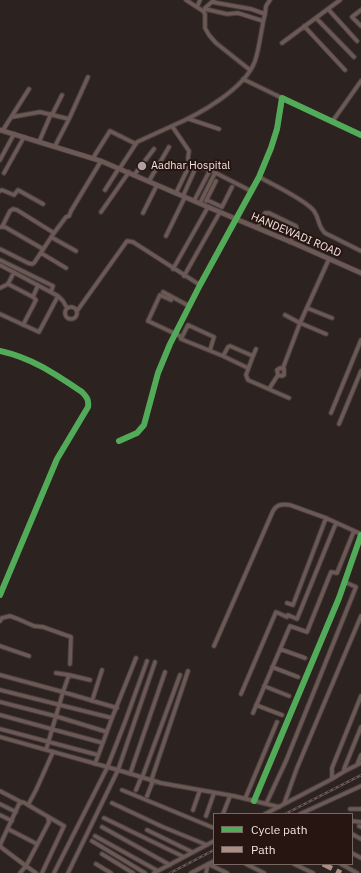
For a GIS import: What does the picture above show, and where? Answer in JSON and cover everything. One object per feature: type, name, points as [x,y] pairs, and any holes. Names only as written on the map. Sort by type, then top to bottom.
[{"type":"main road","name":"HANDEWADI ROAD","points":[[1,130],[93,158],[119,168],[361,273]]},
{"type":"street","points":[[187,0],[204,10],[227,14],[238,13],[264,21]]},
{"type":"street","points":[[197,7],[200,0]]},
{"type":"street","points":[[105,190],[137,142],[189,119],[226,96],[243,79],[256,60],[265,10],[270,0]]},
{"type":"street","points":[[282,43],[340,0]]},
{"type":"street","points":[[250,70],[216,43],[209,35],[204,23],[204,10],[213,1],[251,9],[265,14]]},
{"type":"street","points":[[328,9],[357,41]]},
{"type":"street","points":[[361,10],[352,17],[361,26]]},
{"type":"street","points":[[316,18],[354,57]]},
{"type":"street","points":[[304,26],[345,70]]},
{"type":"street","points":[[55,146],[88,77]]},
{"type":"street","points":[[243,79],[361,135]]},
{"type":"street","points":[[332,122],[361,80]]},
{"type":"street","points":[[1,130],[12,117],[29,89]]},
{"type":"street","points":[[39,142],[62,95]]},
{"type":"street","points":[[119,442],[137,433],[144,425],[158,373],[175,334],[259,177],[277,129],[282,98]]},
{"type":"street","points":[[12,117],[40,112],[69,119]]},
{"type":"street","points":[[189,119],[219,129]]},
{"type":"street","points":[[172,126],[189,151],[188,158],[190,164],[176,193]]},
{"type":"street","points":[[93,158],[110,131],[136,144]]},
{"type":"street","points":[[0,160],[14,134]]},
{"type":"street","points":[[4,173],[24,137]]},
{"type":"street","points":[[149,181],[169,147]]},
{"type":"street","points":[[134,175],[154,149]]},
{"type":"street","points":[[0,250],[30,264],[34,263],[52,235],[66,217],[69,216],[101,161]]},
{"type":"street","points":[[190,164],[210,170],[251,191]]},
{"type":"street","points":[[166,236],[196,167]]},
{"type":"street","points":[[194,201],[210,170]]},
{"type":"street","points":[[101,212],[129,172]]},
{"type":"street","points":[[206,205],[215,173]]},
{"type":"street","points":[[259,177],[308,205],[317,215],[320,228],[325,233],[361,251]]},
{"type":"street","points":[[173,269],[206,205],[216,181]]},
{"type":"street","points":[[143,213],[157,184]]},
{"type":"street","points":[[206,205],[214,203],[222,207],[232,187]]},
{"type":"street","points":[[0,191],[6,191],[14,195],[18,190],[43,204]]},
{"type":"street","points":[[206,205],[214,203]]},
{"type":"street","points":[[43,248],[1,227],[10,211],[13,209],[17,210],[76,251]]},
{"type":"street","points":[[184,276],[220,212]]},
{"type":"street","points":[[257,228],[265,213],[269,213],[296,226],[297,229],[290,242]]},
{"type":"street","points":[[0,265],[58,296],[67,308],[65,314],[70,319],[76,316],[77,311],[127,241],[132,242],[200,285]]},
{"type":"street","points":[[41,253],[66,268]]},
{"type":"street","points":[[269,389],[278,375],[278,369],[283,368],[300,323],[329,259]]},
{"type":"street","points":[[0,260],[53,286],[51,292]]},
{"type":"street","points":[[0,288],[8,284],[14,272]]},
{"type":"street","points":[[8,284],[36,300],[23,325]]},
{"type":"street","points":[[33,297],[38,285]]},
{"type":"street","points":[[163,292],[189,306]]},
{"type":"street","points":[[171,300],[160,295],[148,322],[180,336],[181,339],[224,356],[248,368]]},
{"type":"street","points":[[0,314],[38,332],[58,296]]},
{"type":"street","points":[[67,308],[74,307],[77,311]]},
{"type":"street","points":[[307,308],[332,318]]},
{"type":"street","points":[[285,315],[326,334]]},
{"type":"street","points":[[181,339],[188,325],[214,337],[210,350]]},
{"type":"street","points":[[331,413],[361,340]]},
{"type":"street","points":[[224,356],[228,347],[230,346],[253,356]]},
{"type":"street","points":[[256,349],[246,375],[248,380],[289,398]]},
{"type":"street","points":[[0,351],[25,358],[41,366],[82,392],[88,399],[88,407],[57,459],[0,595]]},
{"type":"street","points":[[339,424],[361,371]]},
{"type":"street","points":[[214,646],[275,508],[281,504],[290,505],[326,518],[361,535],[345,582],[254,801]]},
{"type":"street","points":[[287,603],[293,605],[326,518]]},
{"type":"street","points":[[242,694],[276,612],[287,617],[288,615],[297,618],[336,523]]},
{"type":"street","points":[[253,713],[290,626],[307,632],[331,572],[337,573],[354,532]]},
{"type":"street","points":[[266,804],[286,761],[356,587],[345,582]]},
{"type":"street","points":[[0,621],[5,616],[10,616],[34,626],[43,627],[71,637],[70,664]]},
{"type":"street","points":[[284,804],[361,616]]},
{"type":"street","points":[[0,646],[29,656]]},
{"type":"street","points":[[280,649],[305,658]]},
{"type":"street","points":[[95,764],[136,658]]},
{"type":"street","points":[[54,873],[107,768],[126,722],[147,661]]},
{"type":"street","points":[[68,873],[118,770],[155,662]]},
{"type":"street","points":[[272,667],[298,677]]},
{"type":"street","points":[[92,701],[102,670]]},
{"type":"street","points":[[147,796],[188,671]]},
{"type":"street","points":[[130,774],[165,672]]},
{"type":"street","points":[[56,673],[90,680]]},
{"type":"street","points":[[0,675],[117,708]]},
{"type":"street","points":[[46,750],[55,716],[69,675]]},
{"type":"street","points":[[136,790],[142,778],[180,675]]},
{"type":"street","points":[[264,686],[289,696]]},
{"type":"street","points":[[0,690],[112,718]]},
{"type":"street","points":[[332,779],[332,768],[361,696]]},
{"type":"street","points":[[0,702],[55,716],[107,732]]},
{"type":"street","points":[[256,705],[282,714]]},
{"type":"street","points":[[0,715],[103,743]]},
{"type":"street","points":[[245,799],[277,722]]},
{"type":"street","points":[[345,771],[344,766],[361,727]]},
{"type":"street","points":[[0,729],[98,755]]},
{"type":"street","points":[[0,737],[152,781],[279,807]]},
{"type":"street","points":[[28,805],[53,752]]},
{"type":"street","points":[[266,813],[359,764],[361,755]]},
{"type":"street","points":[[305,812],[361,786]]},
{"type":"street","points":[[122,790],[213,828]]},
{"type":"street","points":[[193,810],[200,790]]},
{"type":"street","points":[[353,790],[361,791]]},
{"type":"street","points":[[0,791],[64,826],[42,873]]},
{"type":"street","points":[[206,816],[214,793]]},
{"type":"street","points":[[288,793],[295,799]]},
{"type":"street","points":[[223,813],[230,796]]},
{"type":"street","points":[[21,802],[8,829],[1,839],[0,846],[36,873]]},
{"type":"street","points":[[112,803],[163,827],[207,845]]},
{"type":"street","points":[[0,804],[16,812]]},
{"type":"street","points":[[350,809],[361,809]]},
{"type":"street","points":[[0,816],[12,821]]},
{"type":"street","points":[[20,873],[26,866],[49,822],[48,818]]},
{"type":"street","points":[[104,818],[184,857]]},
{"type":"street","points":[[102,828],[170,864]]},
{"type":"street","points":[[8,829],[37,844]]},
{"type":"street","points":[[147,830],[192,852]]},
{"type":"street","points":[[95,836],[158,871]]},
{"type":"street","points":[[92,841],[145,873]]},
{"type":"street","points":[[154,873],[213,842]]},
{"type":"street","points":[[102,854],[133,873]]},
{"type":"street","points":[[192,873],[213,862]]},
{"type":"street","points":[[96,864],[111,873]]},
{"type":"street","points":[[206,873],[208,864]]},
{"type":"street","points":[[208,864],[227,873]]},
{"type":"street","points":[[248,865],[264,873]]},
{"type":"street","points":[[296,865],[313,873]]},
{"type":"street","points":[[343,865],[357,873]]},
{"type":"railway","points":[[287,813],[361,775]]},
{"type":"railway","points":[[170,873],[213,851]]},
{"type":"marked path","points":[[325,865],[341,873]]},
{"type":"cycle path","points":[[119,441],[137,433],[144,425],[158,373],[170,344],[200,285],[259,177],[277,129],[282,98],[361,135]]},
{"type":"cycle path","points":[[0,351],[33,362],[53,373],[82,392],[88,402],[88,407],[57,459],[0,595]]},
{"type":"cycle path","points":[[254,801],[339,598],[361,535]]},
{"type":"place","name":"Aadhar Hospital","points":[[142,166]]}]
